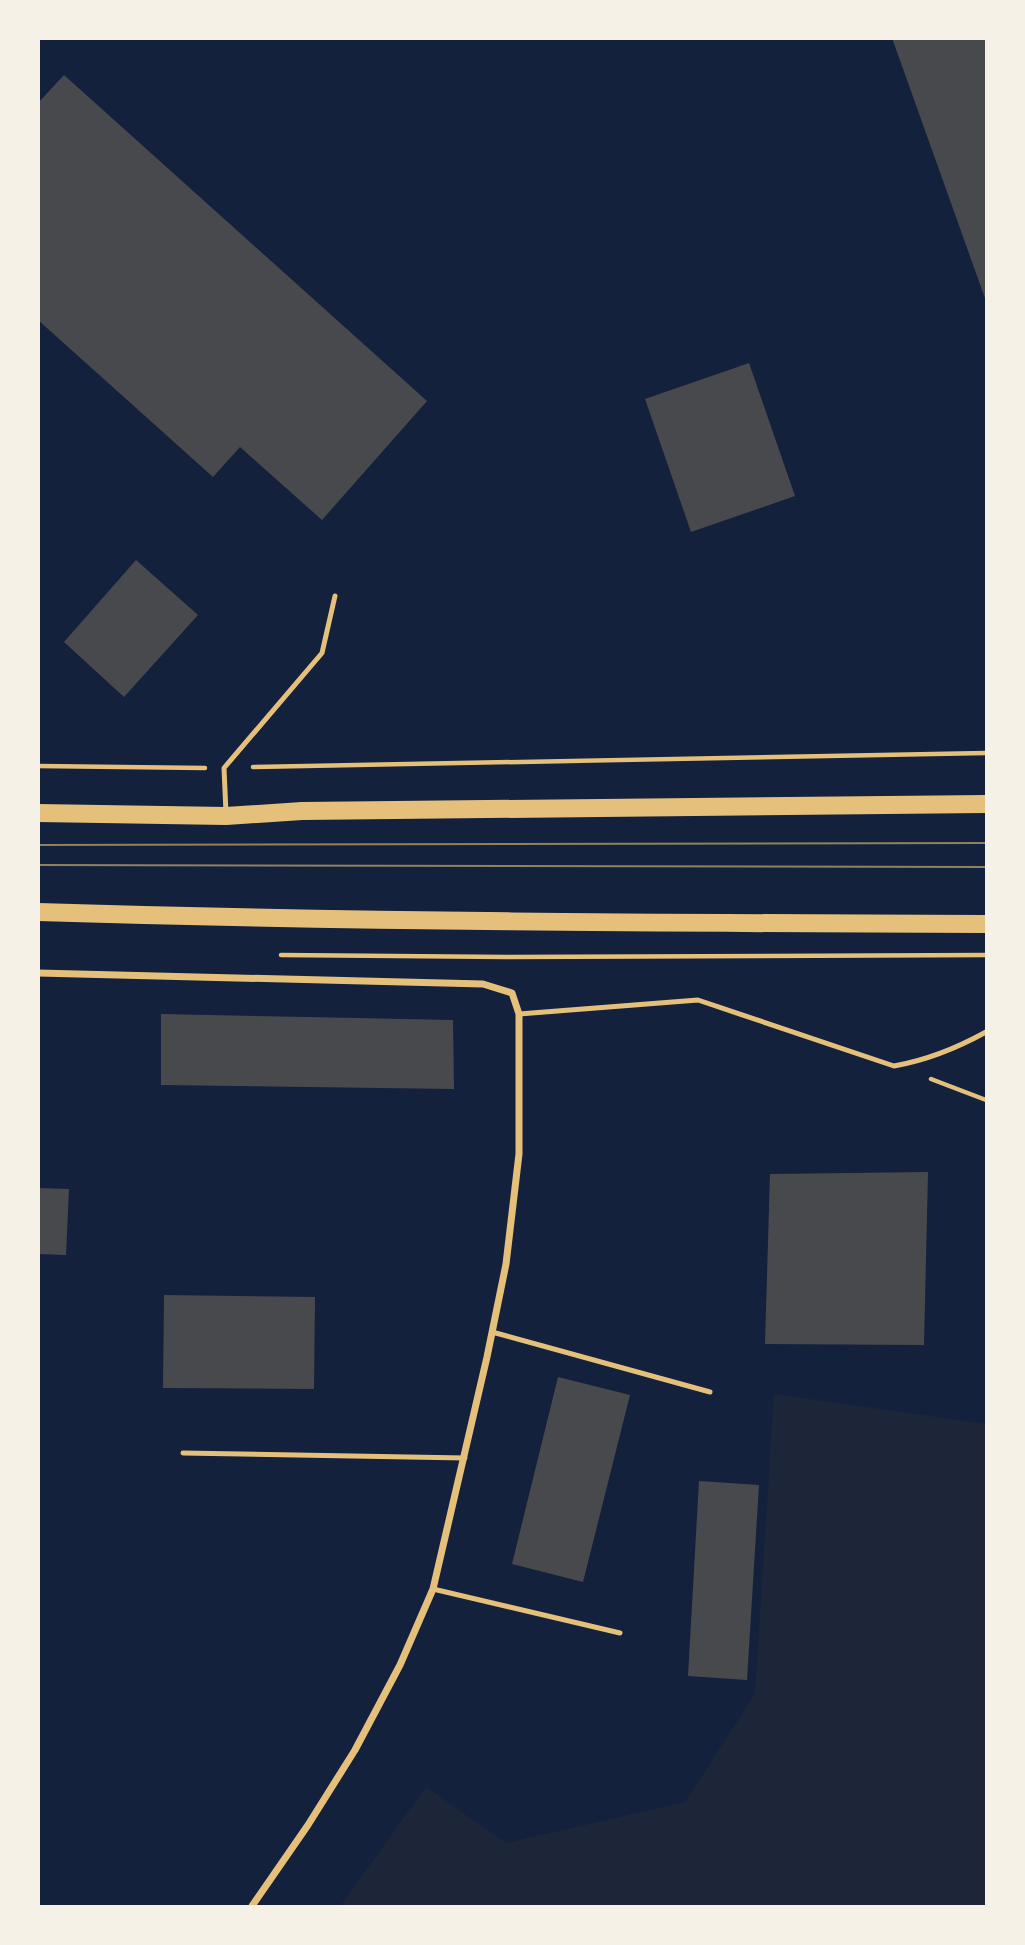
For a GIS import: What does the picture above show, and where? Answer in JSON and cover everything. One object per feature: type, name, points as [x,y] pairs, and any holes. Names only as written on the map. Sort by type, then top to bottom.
[{"type":"main road","points":[[38,813],[226,816],[302,811],[986,804]]},
{"type":"main road","points":[[38,912],[499,922],[986,924]]},
{"type":"street","points":[[38,973],[483,984],[512,993],[519,1014],[519,1154],[506,1264],[433,1589],[400,1665],[355,1750],[308,1825],[252,1906]]},
{"type":"lane","points":[[226,816],[223,768],[322,653],[335,596]]},
{"type":"lane","points":[[519,1014],[698,1000],[894,1066],[923,1061],[963,1045],[986,1032]]},
{"type":"lane","points":[[492,1332],[710,1392]]},
{"type":"lane","points":[[183,1453],[464,1458]]},
{"type":"lane","points":[[433,1589],[620,1633]]},
{"type":"path","points":[[38,766],[223,768],[986,753]]},
{"type":"path","points":[[273,954],[507,957],[986,955]]},
{"type":"path","points":[[894,1066],[986,1100]]},
{"type":"shaded area","points":[[774,1394],[986,1424],[986,1906],[340,1906],[426,1787],[506,1843],[685,1802],[755,1694]]},
{"type":"building","points":[[892,38],[986,38],[986,301]]},
{"type":"building","points":[[64,75],[427,401],[322,520],[240,447],[213,477],[38,320],[38,103]]},
{"type":"building","points":[[749,363],[795,496],[691,532],[645,399]]},
{"type":"building","points":[[136,560],[198,615],[124,697],[64,642]]},
{"type":"building","points":[[161,1014],[453,1020],[454,1089],[161,1085]]},
{"type":"building","points":[[928,1172],[924,1345],[765,1344],[770,1174]]},
{"type":"building","points":[[38,1188],[69,1189],[66,1255],[38,1254]]},
{"type":"building","points":[[164,1295],[315,1297],[314,1389],[163,1388]]},
{"type":"building","points":[[558,1377],[630,1395],[583,1582],[512,1564]]},
{"type":"building","points":[[699,1481],[759,1485],[747,1680],[688,1676]]},
{"type":"tram line","points":[[38,845],[986,843]]},
{"type":"tram line","points":[[38,865],[986,867]]}]
